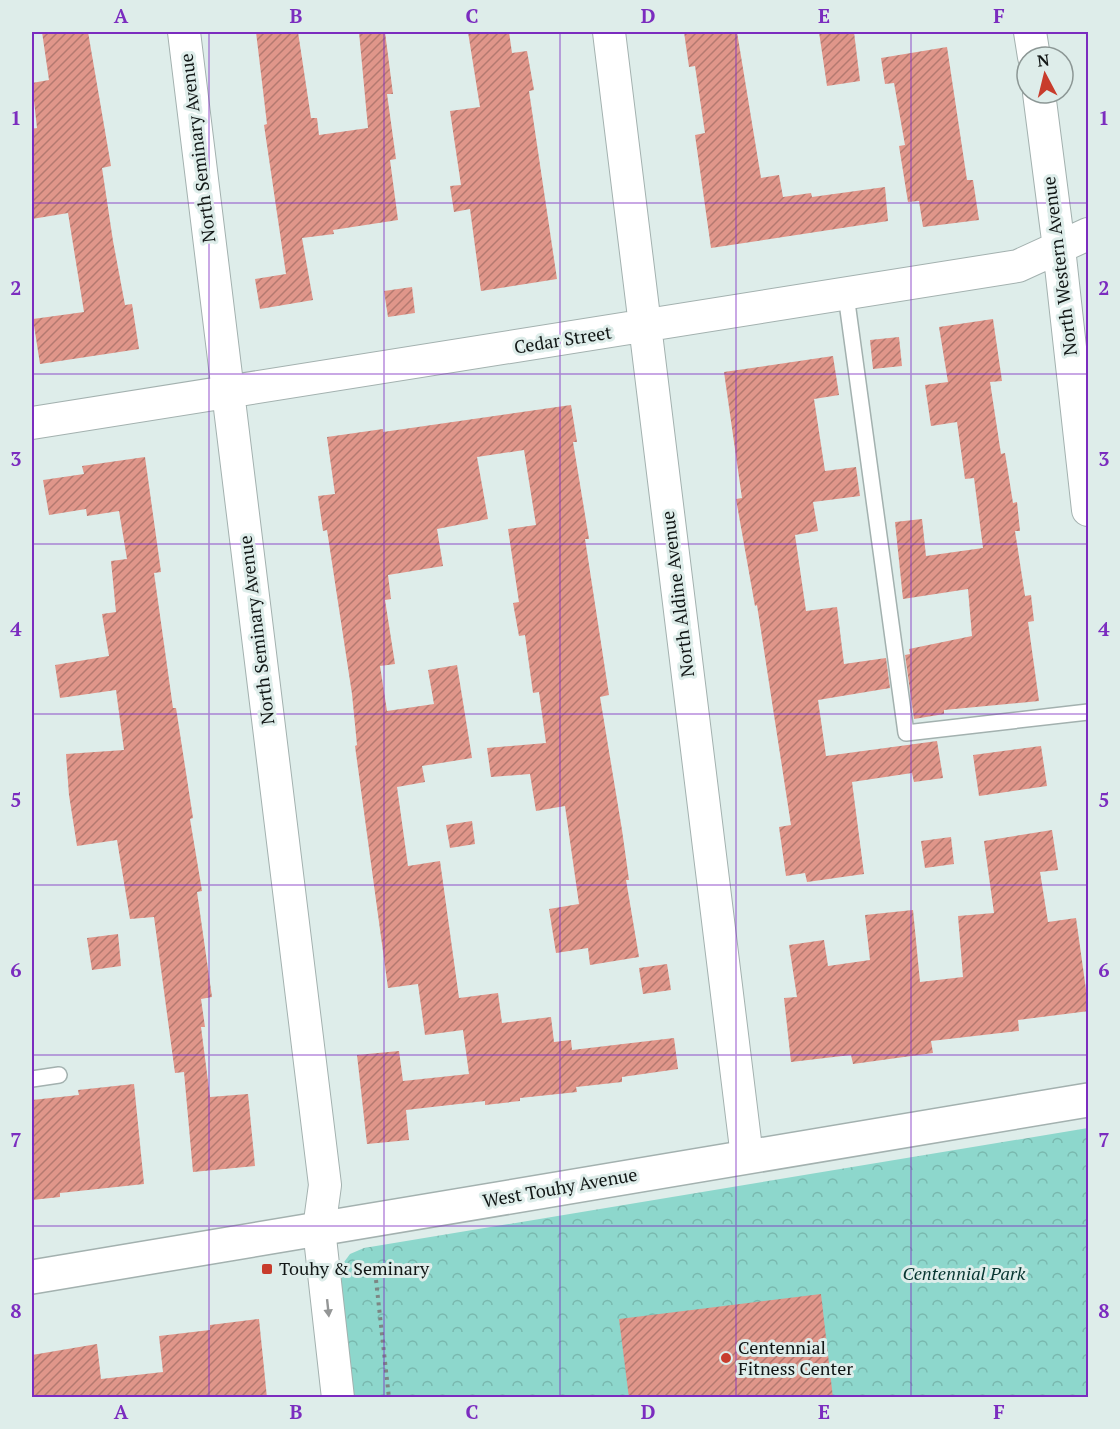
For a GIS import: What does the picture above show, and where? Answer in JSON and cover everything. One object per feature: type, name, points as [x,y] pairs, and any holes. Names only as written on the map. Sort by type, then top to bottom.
[{"type":"main road","name":"West Touhy Avenue","points":[[32,1277],[1089,1100]]},
{"type":"street","name":"North Seminary Avenue","points":[[184,32],[325,1185],[319,1229],[338,1398]]},
{"type":"street","name":"North Aldine Avenue","points":[[609,32],[747,1157]]},
{"type":"street","name":"North Western Avenue","points":[[1041,105],[1089,510]]},
{"type":"street","name":"Cedar Street","points":[[32,423],[1018,266],[1089,234]]},
{"type":"lane","points":[[846,295],[906,733],[1089,712]]},
{"type":"lane","points":[[32,1079],[59,1075]]},
{"type":"path","points":[[376,1280],[389,1398]]},
{"type":"green space","name":"Centennial Park","points":[[1088,1128],[1088,1397],[351,1397],[336,1273],[350,1254],[364,1248]]},
{"type":"building","points":[[42,32],[88,32],[111,166],[102,168],[113,241],[125,305],[132,304],[139,349],[40,364],[33,319],[84,312],[68,213],[32,219],[32,129],[37,128],[32,83],[49,80]]},
{"type":"building","points":[[256,32],[298,32],[311,118],[317,118],[319,135],[368,128],[359,32],[385,32],[393,94],[387,94],[396,159],[390,160],[398,220],[333,230],[334,234],[302,238],[313,300],[260,309],[255,279],[286,274],[264,125],[267,124]]},
{"type":"building","points":[[468,32],[509,32],[512,53],[527,51],[534,90],[529,91],[557,279],[481,291],[470,209],[454,212],[450,186],[461,185],[450,111],[480,107]]},
{"type":"building","points":[[684,32],[737,32],[761,178],[779,175],[783,197],[811,193],[812,197],[885,187],[888,221],[711,248],[695,135],[705,133],[695,66],[689,67]]},
{"type":"building","points":[[819,32],[854,32],[860,81],[827,86]]},
{"type":"building","points":[[947,47],[967,180],[973,180],[979,220],[923,227],[919,201],[908,202],[899,146],[905,145],[894,83],[885,84],[881,58]]},
{"type":"building","points":[[412,287],[415,313],[388,317],[384,291]]},
{"type":"building","points":[[993,319],[1002,381],[990,382],[1001,454],[1005,453],[1013,503],[1017,502],[1020,531],[1015,531],[1025,596],[1031,595],[1034,621],[1028,622],[1039,701],[944,710],[944,714],[914,719],[905,655],[910,654],[909,649],[972,636],[968,589],[903,599],[895,522],[922,519],[926,556],[983,548],[974,478],[965,479],[957,422],[931,426],[925,385],[948,382],[939,327]]},
{"type":"building","points":[[899,337],[902,366],[873,369],[870,340]]},
{"type":"building","points":[[833,356],[839,395],[814,399],[825,471],[856,467],[860,496],[813,502],[818,531],[795,535],[806,611],[837,607],[844,664],[886,658],[890,688],[818,700],[826,756],[937,741],[943,778],[914,782],[912,773],[852,782],[864,874],[807,882],[805,873],[786,876],[779,827],[791,825],[757,605],[755,606],[736,499],[742,498],[724,372]]},
{"type":"building","points":[[571,405],[577,442],[573,442],[589,539],[585,539],[609,695],[600,697],[622,830],[629,880],[626,880],[639,957],[590,965],[588,948],[556,953],[549,909],[579,904],[565,806],[536,811],[530,774],[491,777],[487,748],[546,743],[539,692],[533,693],[525,635],[519,636],[513,603],[519,602],[508,529],[536,525],[524,450],[477,457],[488,519],[437,529],[443,566],[388,575],[391,599],[385,600],[395,664],[380,666],[387,711],[434,704],[428,670],[457,665],[472,758],[422,766],[425,782],[397,787],[408,866],[440,861],[459,998],[498,993],[502,1023],[551,1017],[554,1042],[571,1040],[572,1050],[674,1038],[678,1069],[622,1077],[622,1082],[576,1087],[577,1092],[520,1098],[520,1101],[485,1105],[485,1101],[406,1110],[409,1140],[367,1144],[357,1055],[399,1051],[403,1081],[469,1074],[463,1030],[425,1035],[418,984],[388,988],[355,746],[357,745],[352,694],[327,530],[323,531],[318,496],[335,494],[327,437],[383,429],[383,432]]},
{"type":"building","points":[[145,457],[161,572],[154,573],[173,708],[176,708],[193,818],[190,819],[202,891],[197,892],[212,997],[201,999],[205,1027],[201,1027],[210,1097],[248,1094],[255,1166],[193,1172],[184,1072],[175,1073],[154,917],[130,919],[117,840],[77,846],[69,795],[66,754],[124,750],[116,690],[60,698],[55,665],[109,656],[102,614],[116,612],[111,561],[127,559],[119,511],[87,516],[86,509],[49,515],[43,480],[84,474],[82,466]]},
{"type":"building","points":[[1041,746],[1047,786],[979,796],[973,755]]},
{"type":"building","points":[[472,821],[475,844],[450,848],[446,825]]},
{"type":"building","points":[[1052,830],[1058,870],[1040,872],[1048,922],[1076,918],[1089,1011],[1018,1020],[1019,1031],[931,1041],[933,1053],[853,1064],[851,1055],[791,1062],[784,998],[797,997],[789,945],[824,940],[828,966],[870,960],[865,915],[913,910],[920,982],[963,977],[958,916],[994,913],[984,841]]},
{"type":"building","points":[[951,837],[954,864],[925,868],[921,841]]},
{"type":"building","points":[[118,934],[121,966],[92,970],[87,938]]},
{"type":"building","points":[[667,964],[671,990],[643,994],[639,968]]},
{"type":"building","points":[[134,1084],[144,1184],[60,1193],[60,1197],[32,1200],[32,1100],[79,1095],[78,1090]]},
{"type":"building","name":"Centennial Fitness Center","points":[[821,1294],[833,1398],[629,1398],[619,1319]]},
{"type":"building","points":[[259,1319],[267,1398],[32,1398],[32,1355],[97,1344],[101,1379],[163,1372],[159,1336],[210,1330],[210,1325]]},
{"type":"place","name":"Touhy & Seminary","points":[[267,1269]]},
{"type":"place","name":"Centennial Fitness Center","points":[[726,1358]]}]
